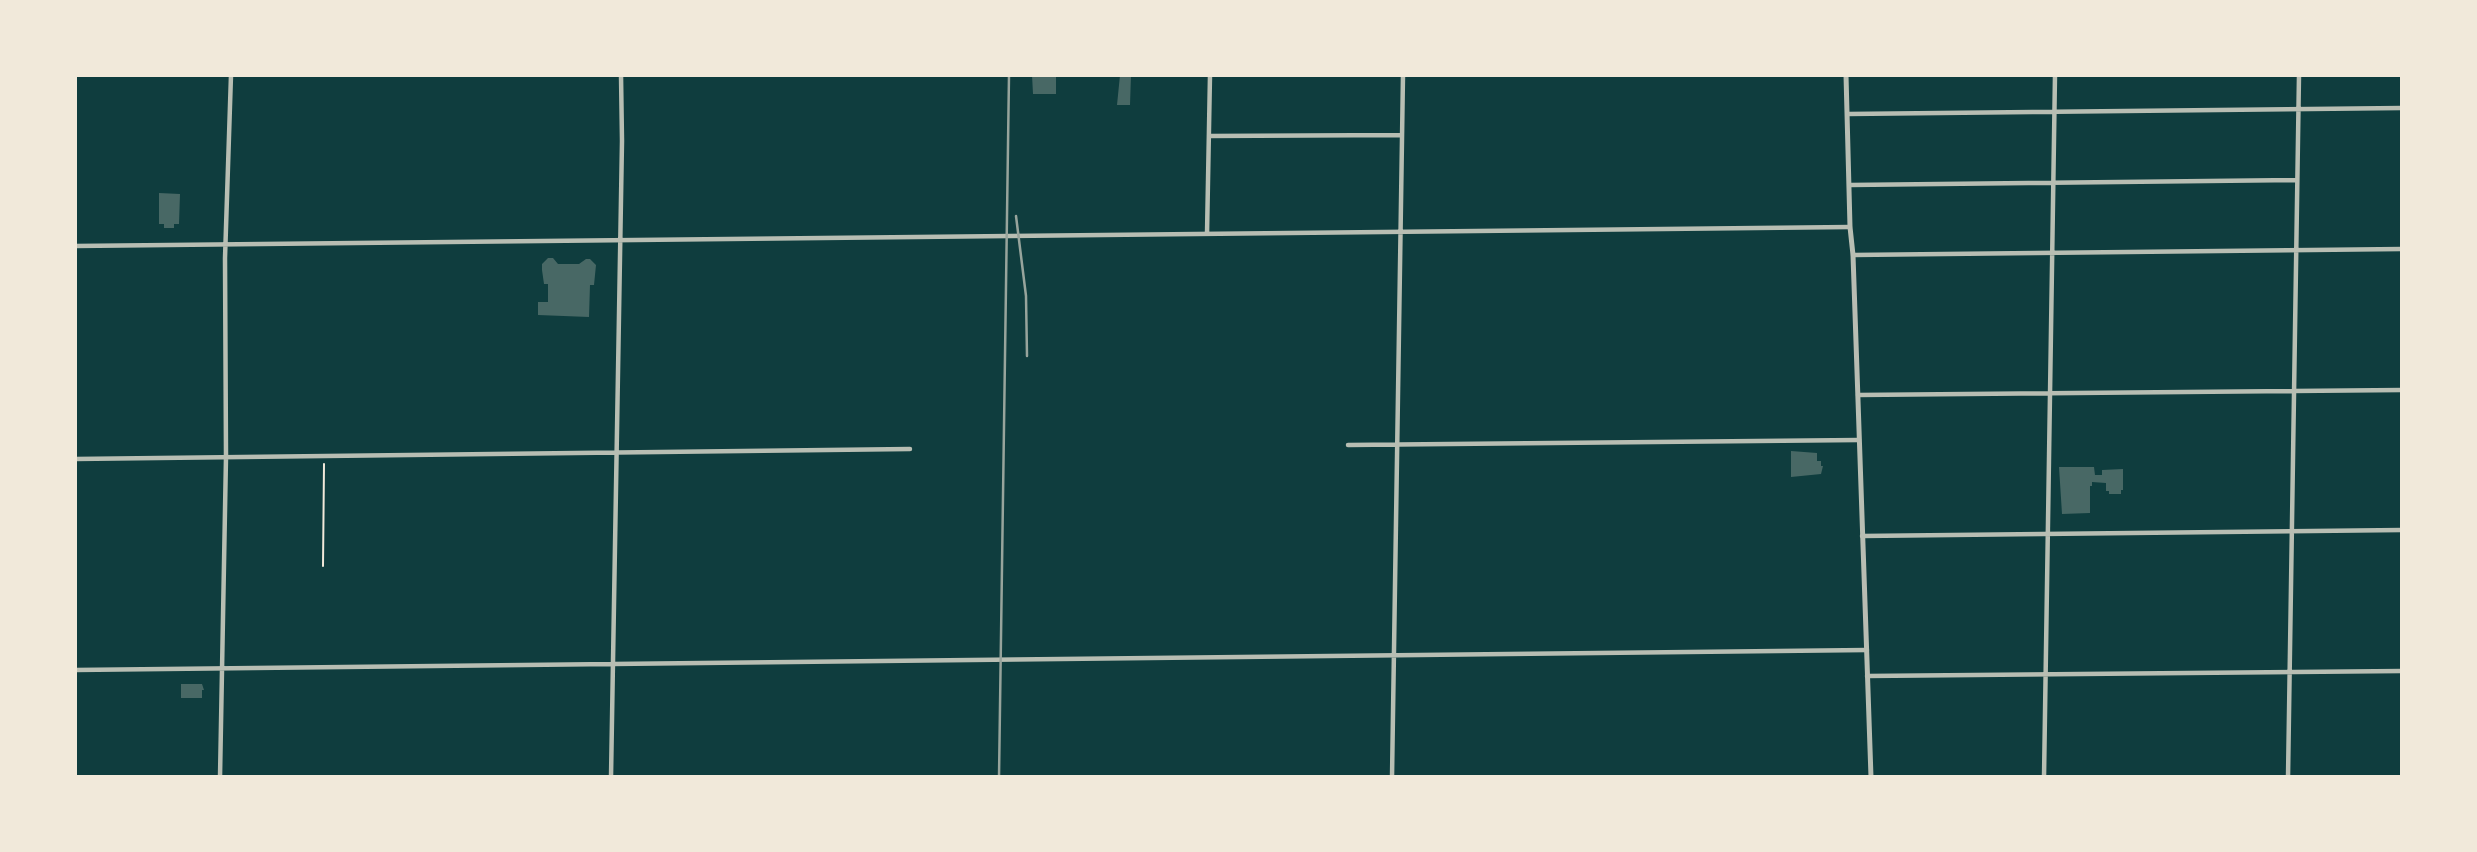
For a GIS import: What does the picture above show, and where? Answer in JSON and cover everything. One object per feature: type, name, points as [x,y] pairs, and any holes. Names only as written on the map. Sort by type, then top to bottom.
[{"type":"street","points":[[220,777],[226,457],[226,244],[231,75]]},
{"type":"street","points":[[611,777],[621,75]]},
{"type":"street","points":[[1207,234],[1210,75]]},
{"type":"street","points":[[1392,777],[1403,75]]},
{"type":"street","points":[[1846,75],[1871,777]]},
{"type":"street","points":[[2044,777],[2054,75]]},
{"type":"street","points":[[2288,777],[2299,75]]},
{"type":"street","points":[[1848,114],[2402,108]]},
{"type":"street","points":[[1209,136],[1402,135]]},
{"type":"street","points":[[1850,184],[2297,180]]},
{"type":"street","points":[[75,246],[1850,227]]},
{"type":"street","points":[[1853,255],[2402,249]]},
{"type":"street","points":[[1858,395],[2402,390]]},
{"type":"street","points":[[1348,445],[1859,440]]},
{"type":"street","points":[[75,458],[910,449]]},
{"type":"street","points":[[1862,536],[2402,530]]},
{"type":"street","points":[[75,670],[1867,650]]},
{"type":"street","points":[[1867,676],[2402,671]]},
{"type":"path","points":[[323,566],[324,456]]},
{"type":"building","points":[[1032,75],[1056,75],[1056,94],[1033,94]]},
{"type":"building","points":[[1120,75],[1131,75],[1130,105],[1117,105]]},
{"type":"building","points":[[159,193],[180,194],[179,224],[174,224],[174,228],[164,228],[164,224],[159,224]]},
{"type":"building","points":[[548,258],[553,258],[558,264],[579,264],[590,259],[596,265],[594,285],[590,285],[589,317],[538,315],[538,302],[548,302],[548,284],[544,284],[542,264]]},
{"type":"building","points":[[1791,451],[1817,453],[1817,461],[1821,461],[1823,466],[1821,474],[1791,477]]},
{"type":"building","points":[[2059,467],[2094,467],[2095,475],[2102,475],[2102,470],[2123,469],[2123,490],[2121,494],[2109,494],[2109,491],[2106,491],[2106,483],[2092,482],[2090,513],[2062,514]]},
{"type":"building","points":[[181,684],[202,684],[202,698],[181,698]]},
{"type":"railway","points":[[999,777],[1009,75]]},
{"type":"railway","points":[[1016,216],[1026,296],[1027,356]]}]
